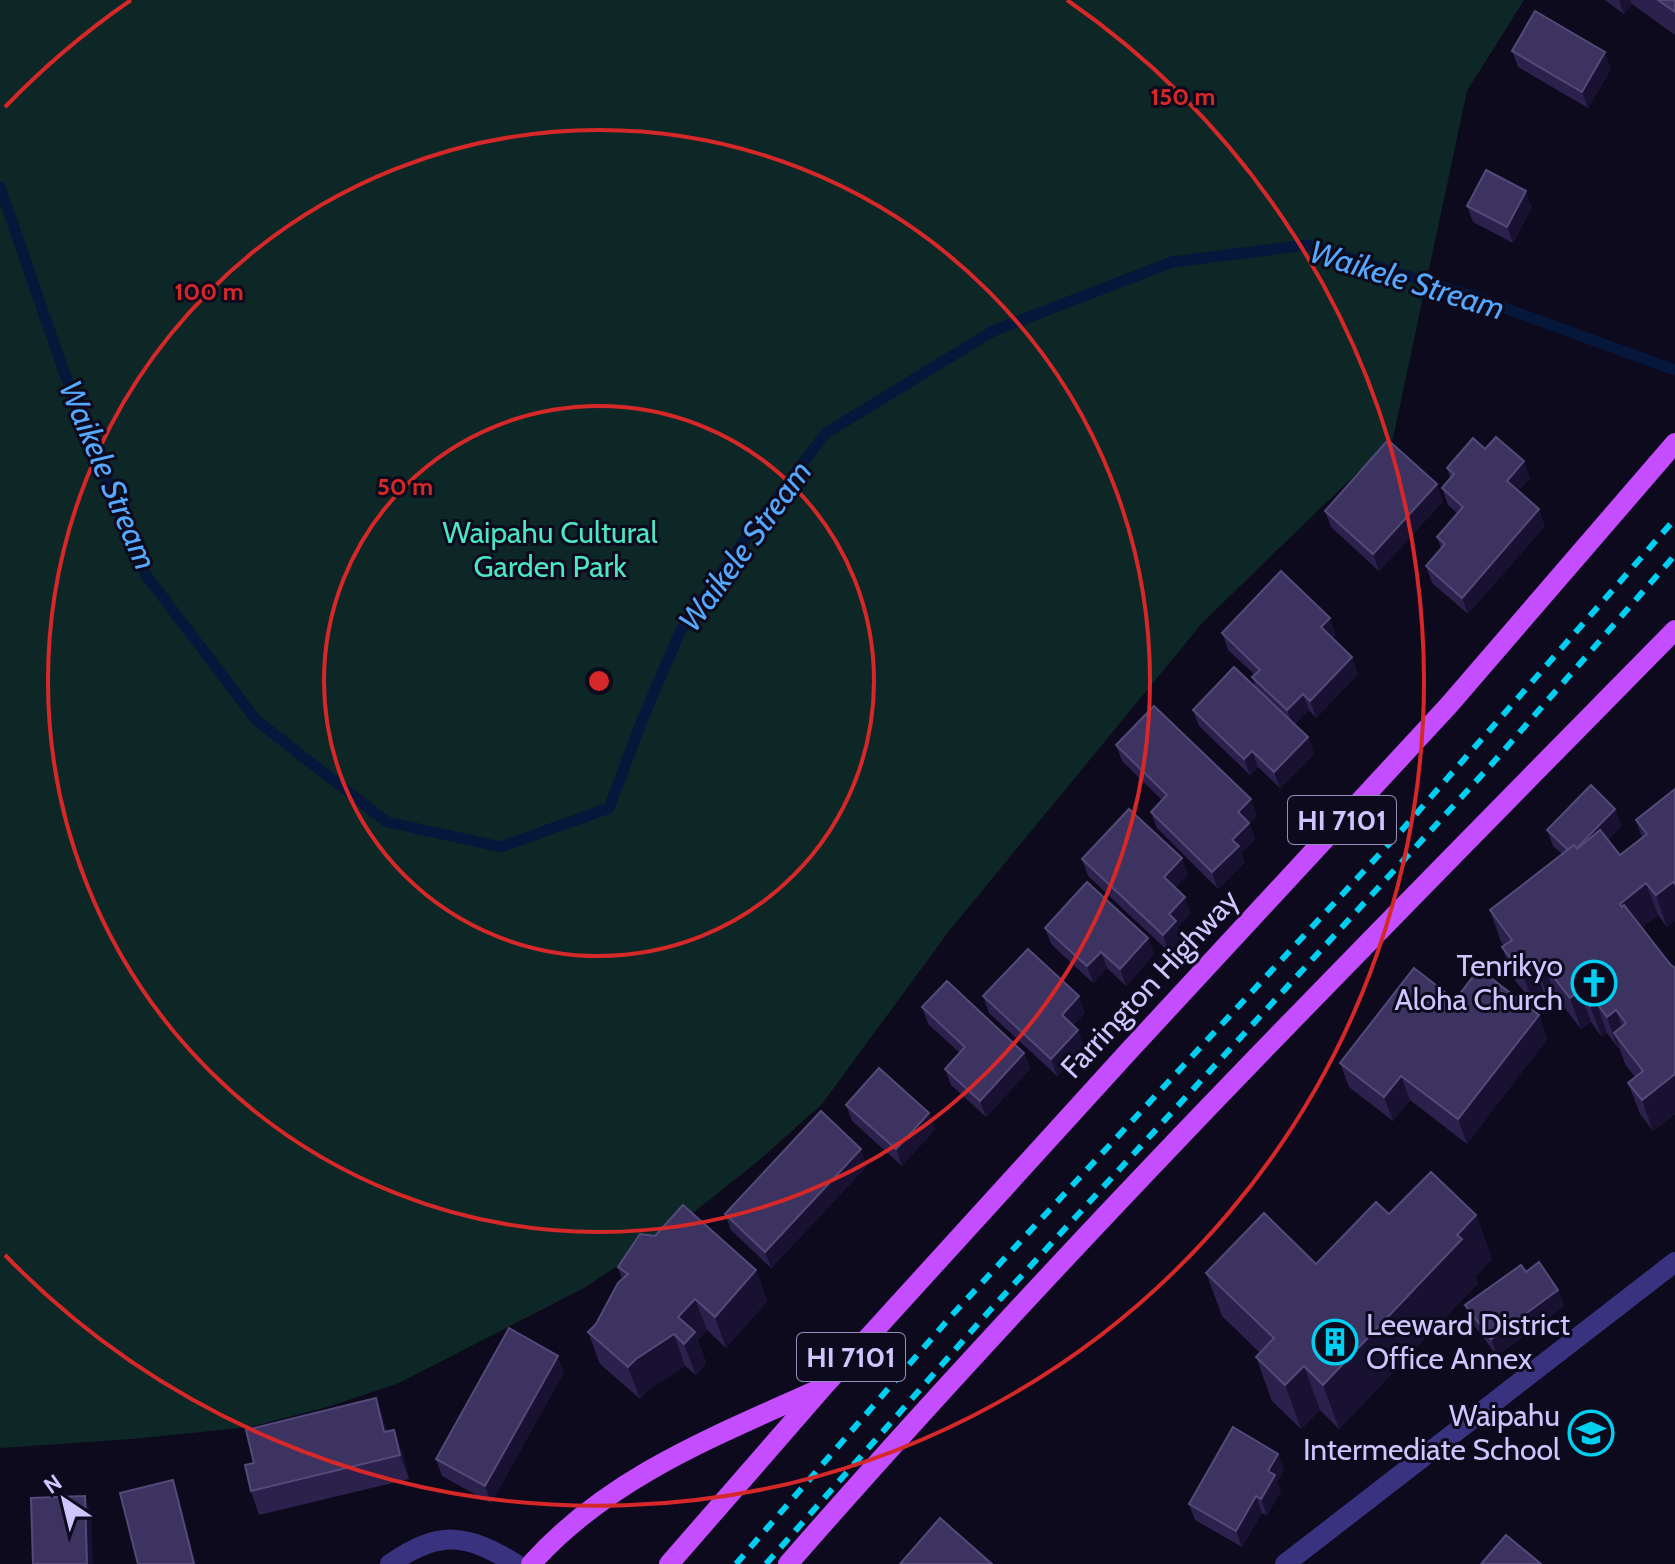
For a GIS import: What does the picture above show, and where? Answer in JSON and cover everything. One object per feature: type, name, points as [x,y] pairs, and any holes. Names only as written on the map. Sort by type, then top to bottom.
[{"type":"main road","name":"Farrington Highway","points":[[669,1564],[824,1386],[1449,705],[1675,443]]},
{"type":"main road","name":"HI 7101","points":[[788,1564],[904,1431],[1201,1113],[1675,630]]},
{"type":"main road","points":[[531,1564],[584,1512],[673,1455],[824,1386]]},
{"type":"street","points":[[1285,1564],[1675,1262]]},
{"type":"street","points":[[390,1564],[408,1551],[441,1541],[465,1539],[493,1550],[516,1564]]},
{"type":"green space","name":"Waipahu Cultural Garden Park","points":[[0,0],[1524,0],[1467,91],[1393,438],[1203,622],[949,931],[822,1104],[757,1162],[670,1231],[584,1288],[399,1383],[331,1406],[250,1427],[0,1448]]},
{"type":"building","points":[[1658,0],[1675,0],[1675,12]]},
{"type":"building","points":[[1535,11],[1605,52],[1582,92],[1512,51]]},
{"type":"building","points":[[1486,170],[1526,191],[1507,227],[1467,206]]},
{"type":"building","points":[[1496,437],[1524,461],[1507,481],[1539,509],[1462,598],[1426,566],[1445,544],[1437,537],[1463,507],[1442,488],[1454,474],[1447,468],[1473,438],[1485,449]]},
{"type":"building","points":[[1388,440],[1437,484],[1373,554],[1325,511]]},
{"type":"building","points":[[1281,571],[1330,618],[1321,627],[1352,657],[1310,701],[1303,694],[1287,710],[1252,677],[1260,670],[1222,633]]},
{"type":"building","points":[[1234,667],[1308,737],[1274,772],[1252,751],[1244,759],[1193,710]]},
{"type":"building","points":[[1154,706],[1251,799],[1238,812],[1249,823],[1232,840],[1239,846],[1212,872],[1151,812],[1167,795],[1116,745]]},
{"type":"building","points":[[1591,785],[1615,809],[1576,849],[1574,845],[1568,850],[1547,830]]},
{"type":"building","name":"Tenrikyo Aloha Church","points":[[1675,789],[1675,884],[1673,882],[1656,895],[1646,883],[1620,904],[1675,968],[1675,1074],[1642,1100],[1628,1083],[1643,1071],[1614,1033],[1626,1023],[1616,1010],[1607,1017],[1596,1002],[1590,1006],[1579,990],[1570,998],[1544,965],[1538,969],[1534,964],[1522,973],[1502,947],[1512,940],[1490,910],[1574,845],[1577,849],[1600,830],[1620,855],[1647,834],[1636,820]]},
{"type":"building","points":[[1129,809],[1182,858],[1164,877],[1185,897],[1169,914],[1176,921],[1163,935],[1082,859]]},
{"type":"building","points":[[1087,882],[1148,938],[1120,969],[1101,952],[1087,966],[1045,928]]},
{"type":"building","points":[[1028,949],[1079,996],[1062,1015],[1078,1030],[1051,1059],[983,996]]},
{"type":"building","points":[[1414,968],[1455,1000],[1479,969],[1539,1015],[1458,1119],[1401,1076],[1384,1097],[1340,1063]]},
{"type":"building","points":[[947,981],[1024,1053],[980,1101],[945,1069],[965,1047],[922,1007]]},
{"type":"building","points":[[879,1068],[929,1113],[896,1149],[846,1105]]},
{"type":"building","points":[[821,1111],[861,1149],[765,1252],[725,1214]]},
{"type":"building","points":[[1431,1172],[1476,1215],[1457,1235],[1462,1239],[1323,1385],[1304,1366],[1285,1385],[1256,1357],[1274,1338],[1206,1273],[1264,1213],[1316,1264],[1376,1202],[1389,1214]]},
{"type":"building","points":[[683,1205],[756,1270],[715,1317],[695,1299],[678,1317],[695,1332],[684,1344],[674,1334],[628,1367],[588,1332],[596,1324],[618,1283],[628,1274],[618,1267],[640,1234],[655,1236]]},
{"type":"building","points":[[1539,1262],[1558,1290],[1491,1339],[1465,1305],[1521,1265],[1526,1272]]},
{"type":"building","points":[[509,1328],[558,1356],[485,1486],[436,1459]]},
{"type":"building","points":[[376,1398],[384,1432],[394,1430],[400,1455],[251,1491],[245,1465],[254,1463],[246,1430]]},
{"type":"building","points":[[1233,1427],[1278,1454],[1268,1471],[1275,1475],[1261,1499],[1256,1496],[1236,1531],[1189,1504]]},
{"type":"building","points":[[173,1480],[194,1564],[138,1564],[120,1493]]},
{"type":"building","points":[[85,1496],[87,1564],[33,1564],[31,1498]]},
{"type":"building","points":[[940,1518],[992,1564],[900,1564]]},
{"type":"building","points":[[1506,1535],[1541,1564],[1481,1564]]},
{"type":"waterway","name":"Waikele Stream","points":[[0,187],[64,372],[146,575],[256,720],[387,822],[501,847],[609,808],[680,632],[740,546],[826,433],[993,331],[1172,262],[1307,245],[1469,295],[1675,370]]},
{"type":"railway","points":[[736,1564],[953,1314],[1402,830],[1675,519]]},
{"type":"railway","points":[[766,1564],[992,1308],[1491,765],[1675,555]]},
{"type":"place","name":"Tenrikyo Aloha Church","points":[[1594,983]]},
{"type":"place","name":"Leeward District Office Annex","points":[[1335,1342]]},
{"type":"place","name":"Waipahu Intermediate School","points":[[1591,1433]]}]
